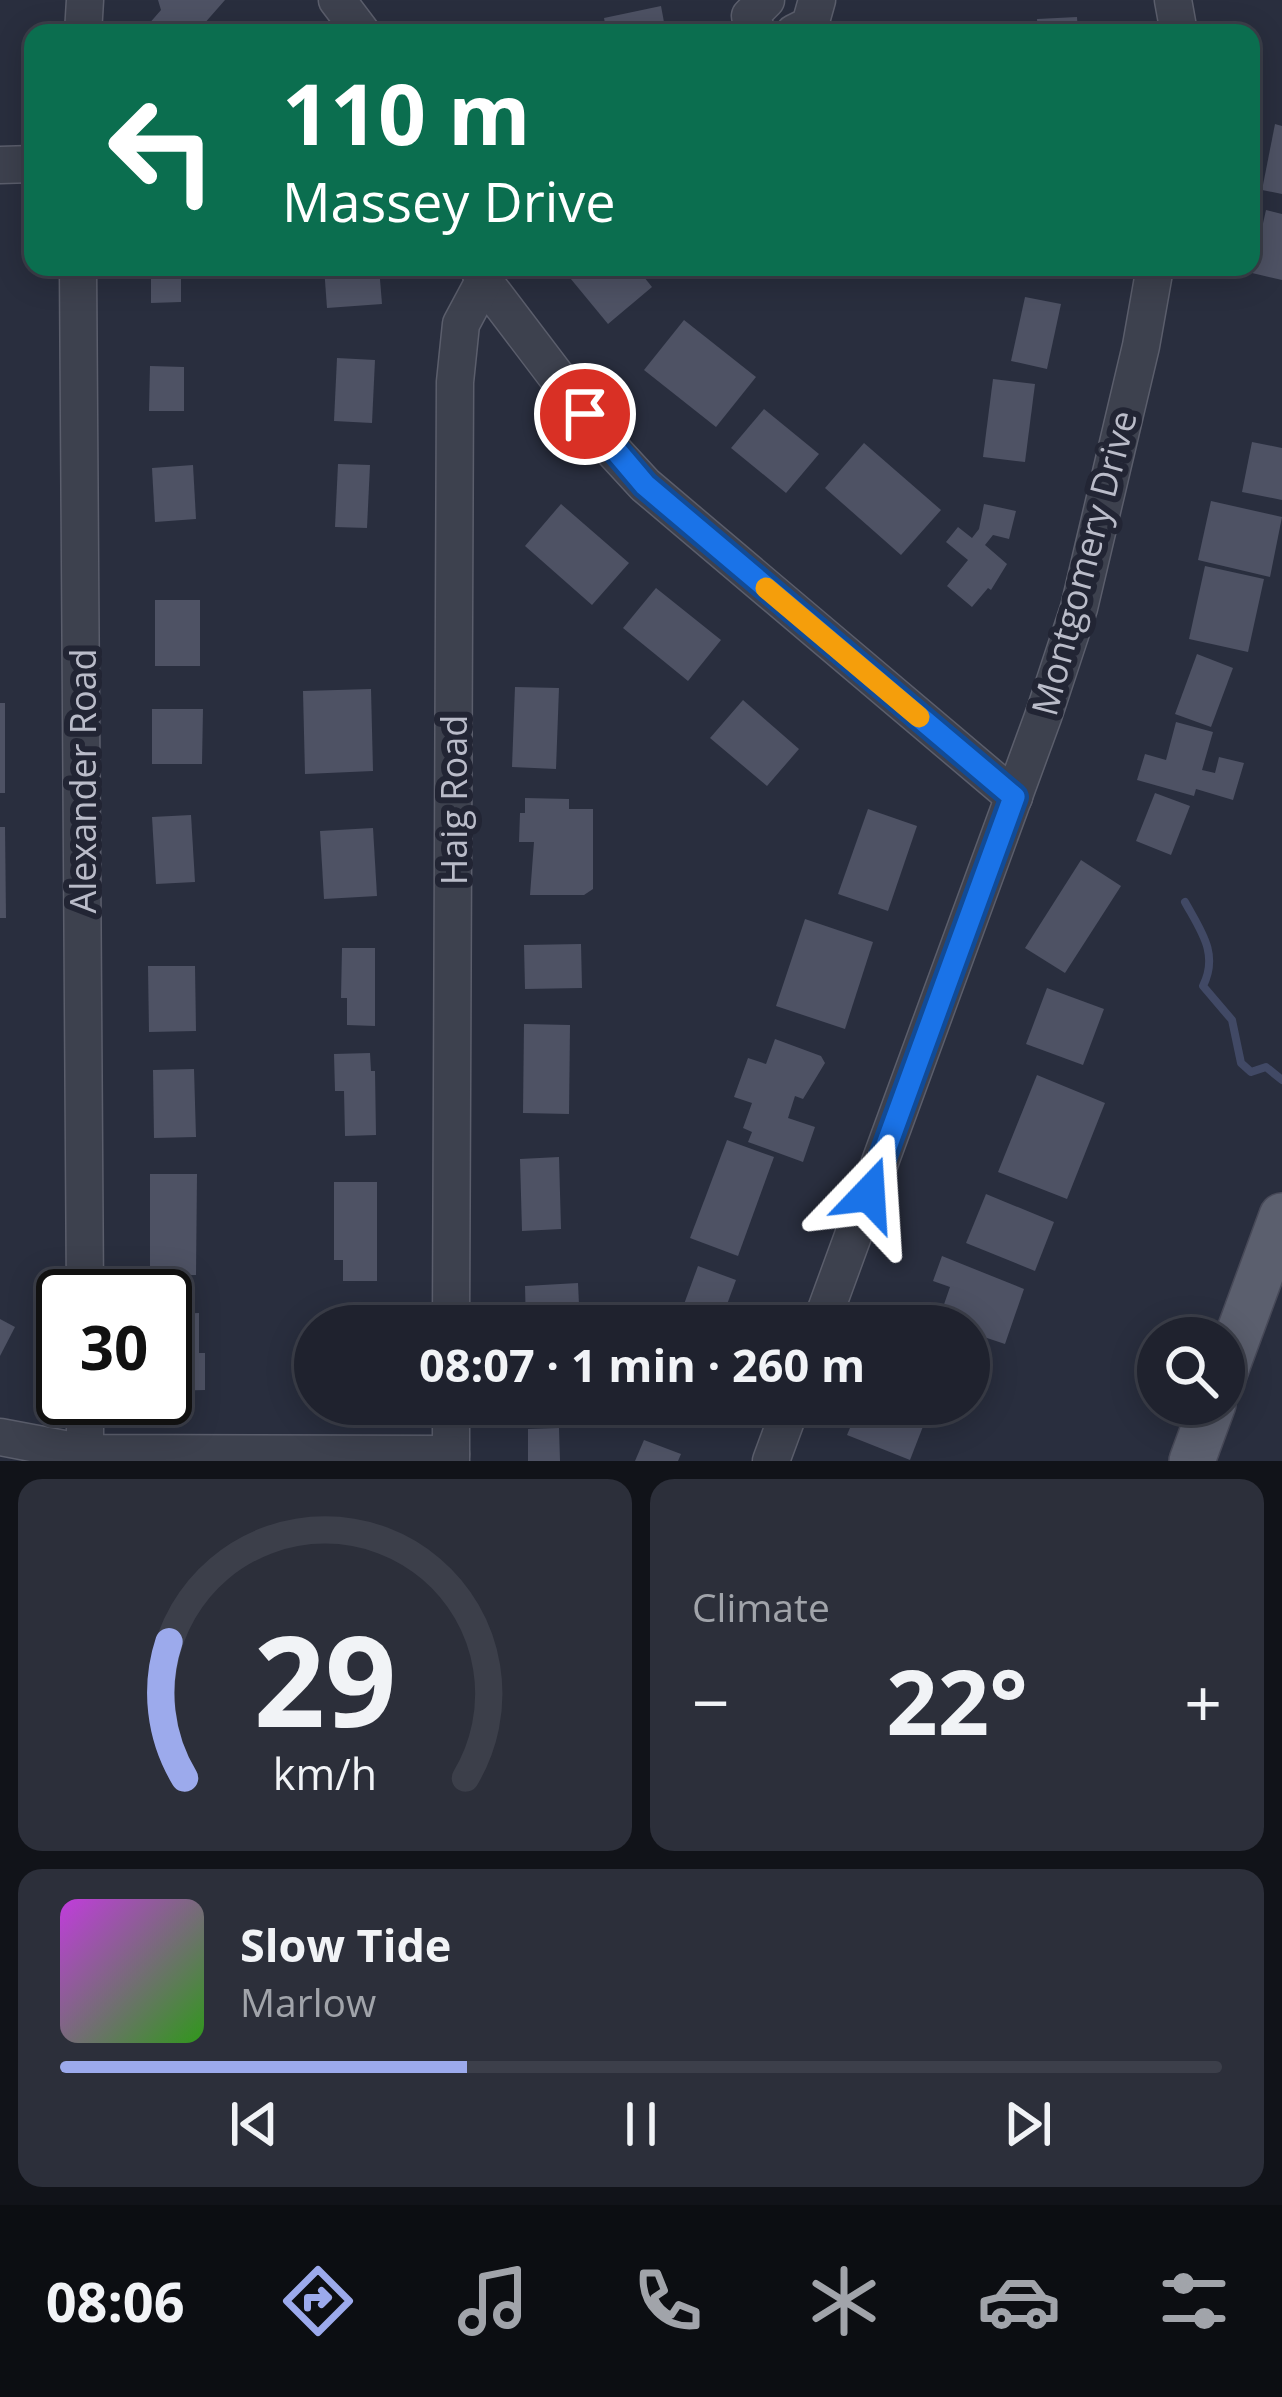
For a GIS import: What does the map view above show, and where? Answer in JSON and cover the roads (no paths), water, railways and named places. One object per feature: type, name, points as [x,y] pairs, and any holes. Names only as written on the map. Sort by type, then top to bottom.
[{"type":"main road","points":[[1245,1317],[1282,1216]]},
{"type":"main road","points":[[1192,1461],[1205,1425]]},
{"type":"street","points":[[337,0],[355,24]]},
{"type":"street","points":[[754,24],[750,16],[766,0]]},
{"type":"street","name":"Alexander Road","points":[[78,276],[85,1269]]},
{"type":"street","name":"Haig Road","points":[[451,1305],[455,382],[460,324],[480,276]]},
{"type":"street","points":[[482,276],[610,447],[645,485],[1014,797]]},
{"type":"street","name":"Montgomery Drive","points":[[828,1305],[1079,608],[1153,276]]},
{"type":"street","points":[[85,1425],[85,1457]]},
{"type":"street","points":[[0,1437],[85,1457],[451,1458],[451,1425]]},
{"type":"street","points":[[771,1461],[784,1425]]},
{"type":"waterway","points":[[1185,902],[1209,953],[1203,986],[1232,1020],[1241,1063],[1251,1072],[1266,1067],[1282,1080]]}]
